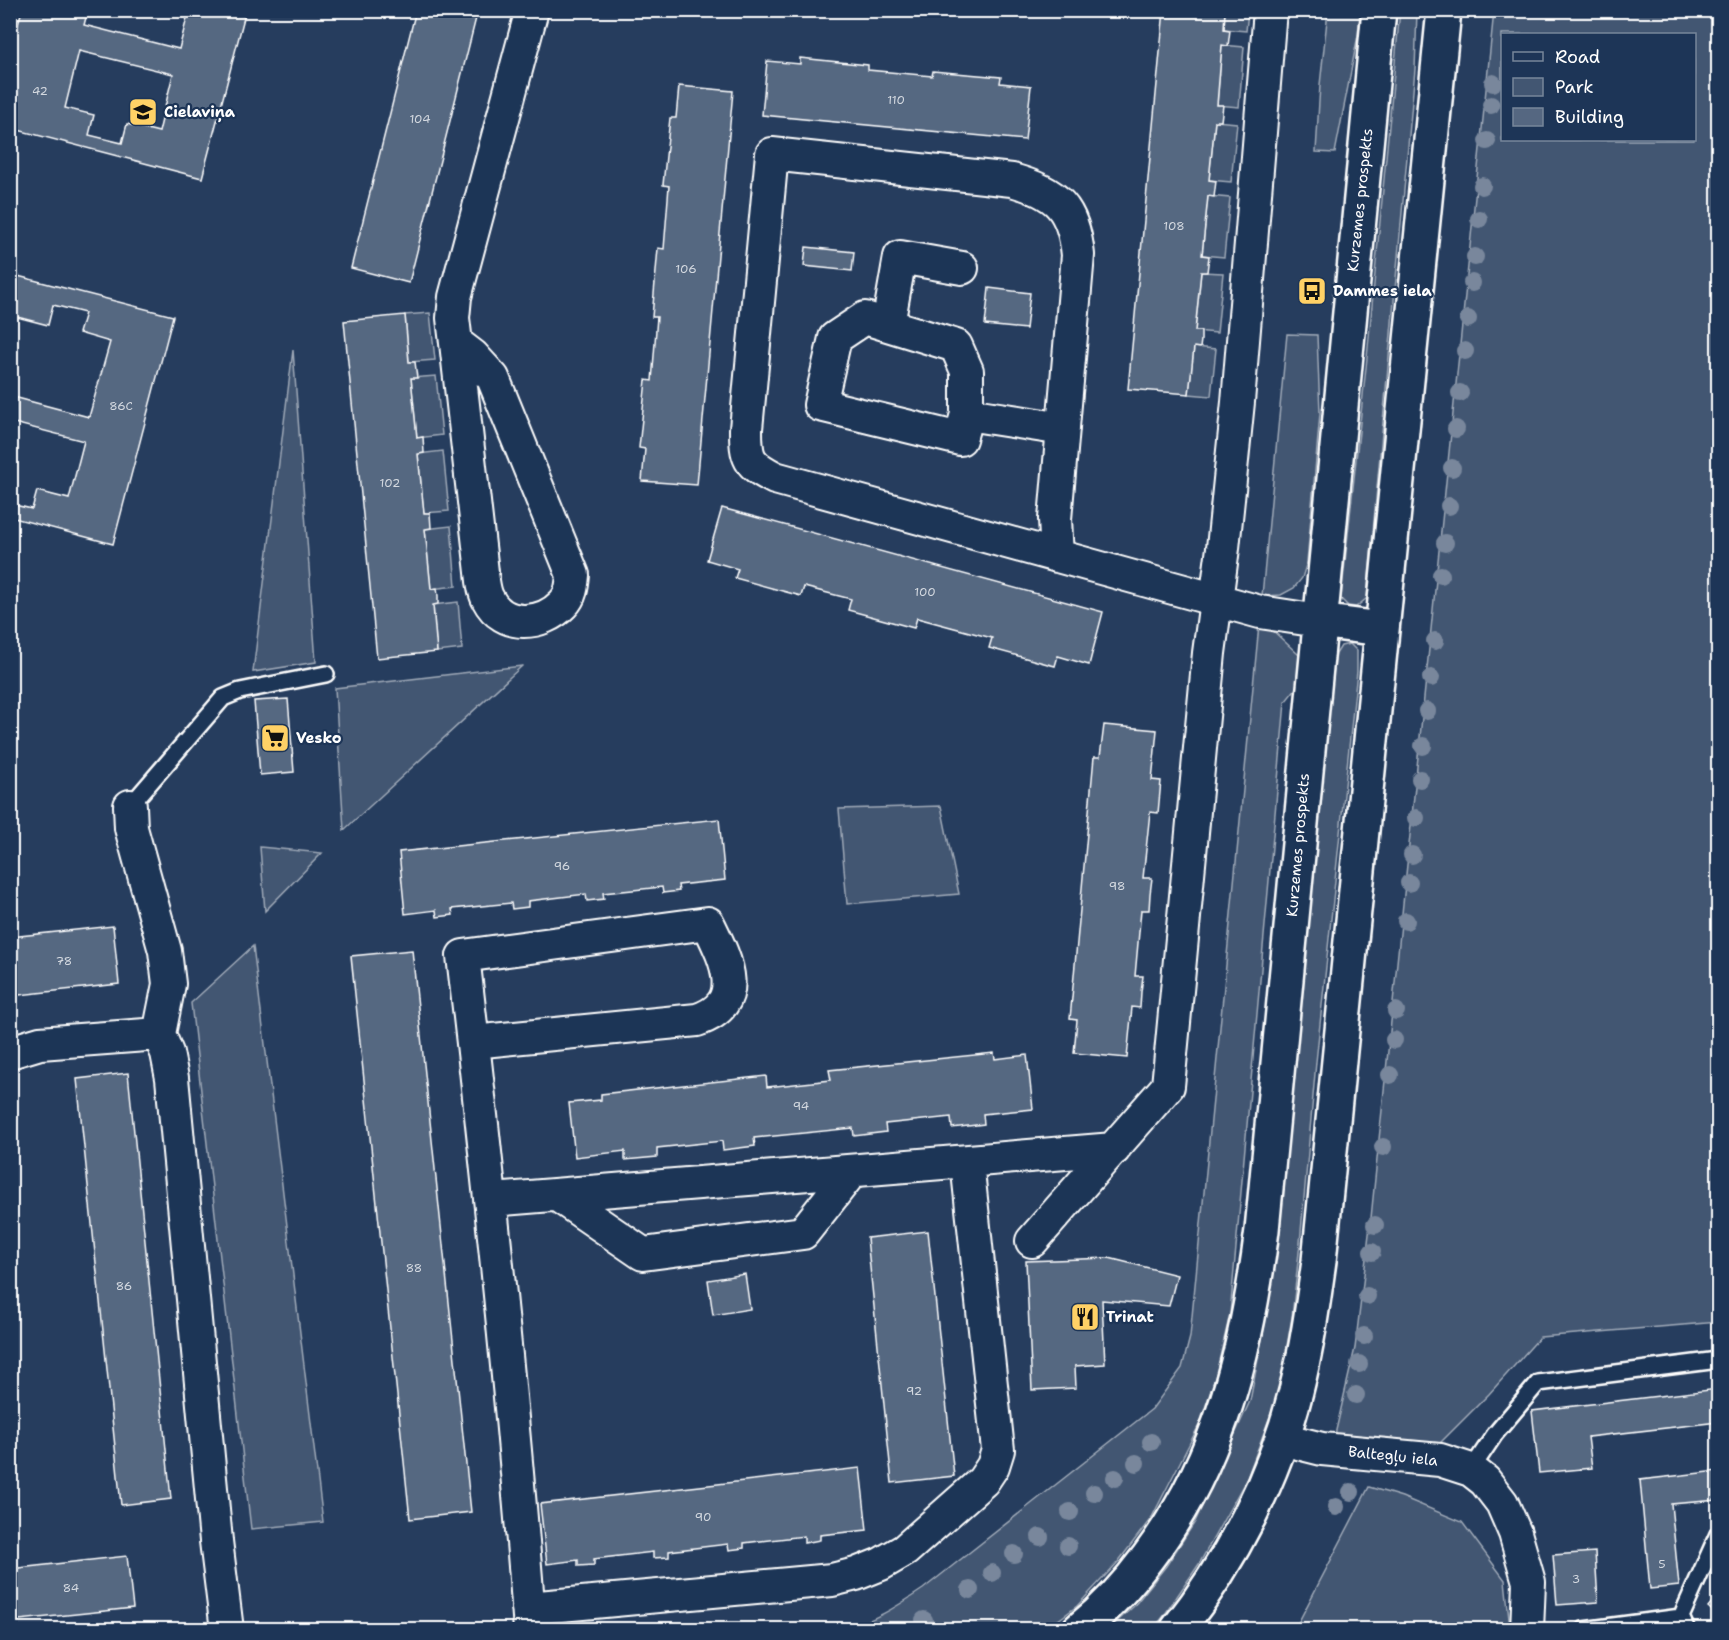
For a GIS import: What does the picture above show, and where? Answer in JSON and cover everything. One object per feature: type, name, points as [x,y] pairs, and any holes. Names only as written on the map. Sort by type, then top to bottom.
[{"type":"main road","name":"Kurzemes prospekts","points":[[1079,1629],[1112,1600],[1138,1571],[1162,1539],[1184,1503],[1204,1465],[1221,1423],[1236,1377],[1248,1328],[1263,1218],[1379,10]]},
{"type":"main road","points":[[1177,1629],[1220,1566],[1256,1502],[1282,1439],[1305,1351],[1319,1261],[1444,10]]},
{"type":"main road","points":[[1319,621],[1381,629]]},
{"type":"street","points":[[456,343],[473,356],[493,378],[573,574],[572,590],[564,604],[548,616],[529,622],[513,621],[497,611],[487,598],[483,581],[453,318],[455,297],[532,10]]},
{"type":"street","points":[[1032,1241],[1168,1086],[1202,726],[1238,402],[1270,10]]},
{"type":"street","points":[[1057,556],[1055,519],[1078,255],[1075,232],[1066,211],[1057,201],[1038,188],[1012,180],[772,154],[746,429],[746,452],[752,465],[775,478],[1057,556],[1216,599],[1260,612],[1319,621]]},
{"type":"street","points":[[888,325],[900,257],[962,268]]},
{"type":"street","points":[[865,318],[956,346],[967,372],[967,414],[960,439],[820,405],[835,338],[865,318]]},
{"type":"street","points":[[967,414],[1063,429]]},
{"type":"street","points":[[130,806],[131,828],[165,951],[169,984],[159,1034],[167,1053],[172,1078],[215,1529],[227,1629]]},
{"type":"street","points":[[473,1042],[697,1020],[709,1016],[724,1002],[730,990],[726,960],[708,922],[463,956],[473,1042],[492,1200],[522,1514],[529,1619],[832,1580],[856,1574],[881,1564],[905,1550],[983,1481],[993,1466],[998,1450],[967,1162]]},
{"type":"street","points":[[10,1052],[40,1043],[159,1034]]},
{"type":"street","points":[[492,1200],[1114,1149]]},
{"type":"street","points":[[557,1195],[643,1254],[803,1233],[851,1172]]},
{"type":"street","name":"Baltegļu iela","points":[[1282,1439],[1322,1449],[1440,1460],[1471,1470],[1485,1481],[1502,1503],[1515,1533],[1529,1582],[1527,1629]]},
{"type":"lane","points":[[130,806],[223,698],[240,691],[326,674]]},
{"type":"lane","points":[[1471,1470],[1495,1434],[1538,1383],[1719,1360]]},
{"type":"lane","points":[[1583,1629],[1684,1623],[1719,1534]]},
{"type":"green space","points":[[1400,10],[1417,11],[1415,69],[1367,598],[1356,607],[1348,606],[1341,599],[1367,358]]},
{"type":"green space","points":[[1225,11],[1248,11],[1246,31],[1224,29]]},
{"type":"green space","points":[[1328,11],[1360,11],[1358,35],[1335,153],[1316,152]]},
{"type":"green space","points":[[1494,11],[1718,11],[1718,1322],[1540,1337],[1489,1394],[1440,1443],[1334,1439],[1355,1348],[1371,1218]]},
{"type":"green space","points":[[1222,45],[1244,47],[1239,107],[1217,105]]},
{"type":"green space","points":[[1215,121],[1237,123],[1231,182],[1209,180]]},
{"type":"green space","points":[[1208,196],[1230,198],[1224,257],[1202,255]]},
{"type":"green space","points":[[1201,272],[1223,273],[1217,333],[1195,331]]},
{"type":"green space","points":[[430,313],[435,360],[409,362],[405,315]]},
{"type":"green space","points":[[1287,334],[1317,335],[1320,413],[1307,562],[1302,578],[1294,588],[1281,595],[1262,596]]},
{"type":"green space","points":[[1194,347],[1216,349],[1211,396],[1189,394]]},
{"type":"green space","points":[[293,350],[316,662],[253,672]]},
{"type":"green space","points":[[436,376],[442,435],[417,438],[411,378]]},
{"type":"green space","points":[[443,451],[449,511],[424,513],[418,454]]},
{"type":"green space","points":[[451,526],[456,586],[431,589],[425,529]]},
{"type":"green space","points":[[458,602],[462,649],[437,652],[433,605]]},
{"type":"green space","points":[[1259,625],[1269,627],[1299,655],[1297,687],[1285,702],[1230,1314],[1215,1378],[1200,1423],[1152,1517],[1118,1562],[1077,1606],[1046,1629],[839,1630],[883,1614],[923,1589],[1152,1409],[1182,1368],[1190,1337]]},
{"type":"green space","points":[[1350,644],[1357,651],[1357,671],[1292,1317],[1279,1392],[1247,1478],[1199,1564],[1163,1617],[1153,1629],[1108,1630],[1134,1606],[1166,1566],[1195,1522],[1250,1401],[1265,1323],[1329,701],[1336,654],[1341,646]]},
{"type":"green space","points":[[522,666],[344,830],[335,688]]},
{"type":"green space","points":[[941,806],[959,894],[847,904],[839,809]]},
{"type":"green space","points":[[260,847],[322,853],[265,911]]},
{"type":"green space","points":[[253,946],[323,1522],[251,1529],[191,1003]]},
{"type":"green space","points":[[1369,1487],[1402,1497],[1462,1522],[1505,1580],[1510,1629],[1295,1629]]},
{"type":"building","points":[[22,10],[88,10],[84,25],[179,49],[189,10],[246,10],[202,178],[10,128],[10,53]],"holes":[[[79,51],[173,74],[159,132],[127,124],[122,143],[89,135],[94,115],[65,108]]]},
{"type":"building","points":[[416,10],[478,10],[409,283],[351,268]]},
{"type":"building","points":[[1164,10],[1225,10],[1224,29],[1230,30],[1228,46],[1222,45],[1217,105],[1223,105],[1221,121],[1215,121],[1209,180],[1216,181],[1214,197],[1208,196],[1202,255],[1209,256],[1207,272],[1201,272],[1195,331],[1201,331],[1201,340],[1200,348],[1194,347],[1189,394],[1128,389]]},
{"type":"building","points":[[800,58],[868,65],[868,70],[932,76],[933,71],[1001,77],[1000,83],[1031,86],[1025,140],[762,115],[767,61],[800,64]]},
{"type":"building","points":[[679,86],[733,91],[697,485],[642,481],[645,449],[639,448],[646,380],[652,381],[657,317],[652,317],[658,248],[664,249],[669,186],[663,185],[670,118],[676,118]]},
{"type":"building","points":[[806,247],[854,252],[852,271],[804,266]]},
{"type":"building","points":[[10,274],[173,316],[113,544],[10,517],[10,504],[32,509],[37,491],[69,499],[84,441],[10,422],[10,396],[89,417],[110,342],[79,333],[85,313],[53,305],[48,325],[17,317],[10,342]]},
{"type":"building","points":[[989,288],[1030,293],[1026,329],[985,325]]},
{"type":"building","points":[[405,315],[409,362],[415,362],[417,378],[411,378],[417,438],[423,437],[424,453],[418,454],[424,513],[430,513],[431,528],[425,529],[431,589],[437,588],[438,596],[438,604],[433,605],[437,652],[377,658],[344,321]]},
{"type":"building","points":[[722,508],[1103,612],[1089,665],[1058,656],[1055,666],[989,648],[992,638],[917,618],[914,628],[848,610],[851,599],[804,587],[801,596],[735,578],[738,569],[707,560]]},
{"type":"building","points":[[288,699],[294,772],[260,775],[254,701]]},
{"type":"building","points":[[1104,725],[1157,730],[1152,780],[1161,781],[1158,813],[1150,812],[1143,878],[1152,878],[1149,910],[1141,910],[1135,976],[1143,976],[1140,1008],[1132,1007],[1127,1058],[1074,1053],[1077,1020],[1070,1019],[1094,757],[1100,757]]},
{"type":"building","points":[[719,819],[725,880],[678,885],[679,891],[663,893],[662,887],[603,893],[604,899],[587,901],[586,894],[528,901],[528,907],[512,909],[511,903],[452,909],[453,915],[437,917],[436,910],[405,914],[399,852]]},
{"type":"building","points":[[113,926],[119,984],[10,996],[10,937]]},
{"type":"building","points":[[412,950],[471,1512],[410,1519],[351,956]]},
{"type":"building","points":[[994,1053],[995,1059],[1027,1055],[1033,1109],[983,1114],[984,1124],[952,1128],[951,1117],[885,1124],[886,1132],[854,1136],[853,1128],[754,1138],[755,1146],[723,1150],[722,1141],[657,1148],[657,1157],[625,1160],[625,1151],[575,1157],[569,1103],[601,1100],[601,1094],[766,1076],[767,1087],[831,1080],[829,1070]]},
{"type":"building","points":[[128,1073],[171,1499],[121,1505],[77,1079]]},
{"type":"building","points":[[928,1231],[954,1476],[892,1483],[867,1238]]},
{"type":"building","points":[[1109,1258],[1177,1275],[1169,1306],[1102,1300],[1105,1364],[1075,1366],[1076,1388],[1032,1390],[1026,1261]]},
{"type":"building","points":[[745,1274],[750,1309],[713,1315],[708,1280]]},
{"type":"building","points":[[1718,1389],[1718,1422],[1588,1437],[1592,1468],[1539,1473],[1532,1411]]},
{"type":"building","points":[[860,1468],[867,1530],[820,1535],[820,1540],[804,1543],[804,1536],[744,1543],[744,1548],[729,1550],[728,1544],[669,1551],[669,1557],[653,1558],[653,1552],[594,1559],[594,1565],[578,1566],[578,1560],[547,1564],[540,1504]]},
{"type":"building","points":[[1718,1471],[1718,1500],[1671,1504],[1679,1586],[1650,1589],[1640,1480]]},
{"type":"building","points":[[1595,1552],[1598,1602],[1557,1605],[1553,1555]]},
{"type":"building","points":[[127,1556],[133,1608],[10,1621],[10,1569]]},
{"type":"building","points":[[1718,1595],[1718,1616],[1708,1607]]},
{"type":"place","name":"Cielaviņa","points":[[143,112]]},
{"type":"place","name":"Dammes iela","points":[[1312,291]]},
{"type":"place","name":"Vesko","points":[[275,738]]},
{"type":"place","name":"Trinat","points":[[1085,1317]]}]
